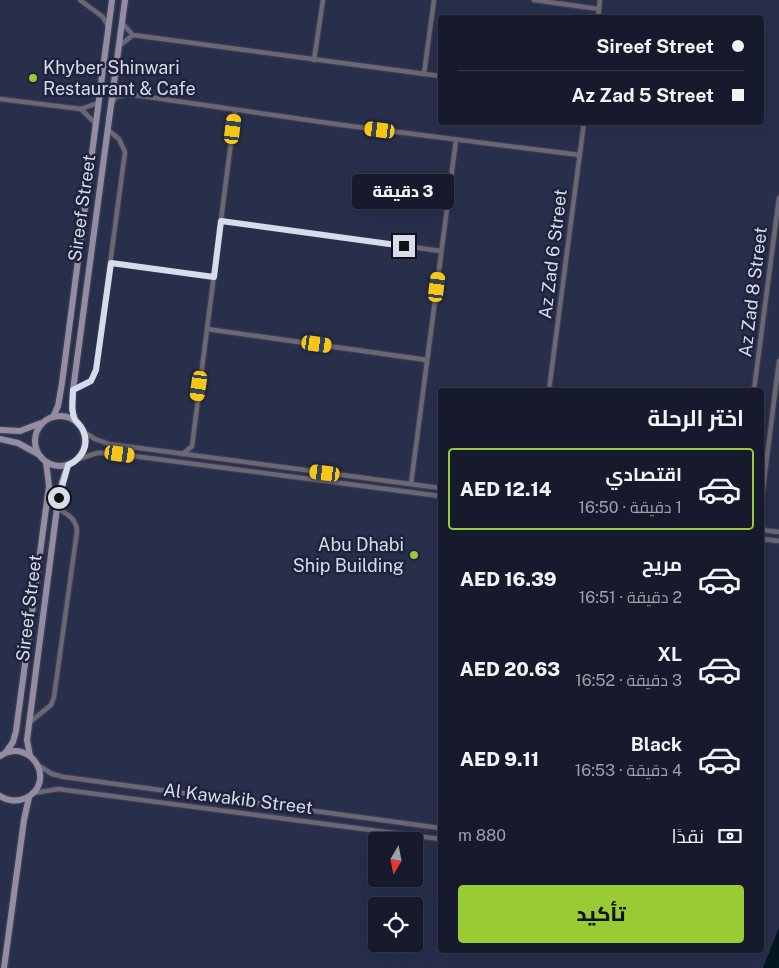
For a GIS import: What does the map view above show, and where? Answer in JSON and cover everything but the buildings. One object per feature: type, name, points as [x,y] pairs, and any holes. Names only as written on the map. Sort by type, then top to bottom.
[{"type":"main road","name":"Sireef Street","points":[[53,417],[58,406],[62,383],[112,0]]},
{"type":"main road","name":"Sireef Street","points":[[75,420],[72,409],[73,390],[125,0]]},
{"type":"main road","points":[[0,430],[20,431],[53,417],[60,416],[75,420],[84,432],[85,446],[79,458],[68,465],[53,465],[46,462],[26,446],[0,439]]},
{"type":"main road","points":[[40,457],[35,442],[39,427],[44,421]]},
{"type":"main road","name":"Sireef Street","points":[[3,754],[13,742],[16,731],[49,486],[46,462]]},
{"type":"main road","name":"Sireef Street","points":[[30,756],[27,744],[29,723],[57,508],[62,482],[68,465]]},
{"type":"main road","points":[[3,754],[16,751],[30,756],[38,764],[40,780],[31,795],[23,828],[4,968]]},
{"type":"main road","points":[[0,796],[17,801],[31,795]]},
{"type":"street","points":[[80,0],[103,17],[108,26]]},
{"type":"street","points":[[314,60],[323,0]]},
{"type":"street","points":[[424,74],[434,0]]},
{"type":"street","points":[[534,0],[599,9]]},
{"type":"street","points":[[598,15],[600,0]]},
{"type":"street","points":[[122,23],[133,35],[438,76]]},
{"type":"street","points":[[119,46],[133,35]]},
{"type":"street","points":[[114,82],[116,86],[127,94]]},
{"type":"street","points":[[112,104],[116,97],[127,94],[235,111],[580,155]]},
{"type":"street","points":[[0,98],[81,109],[98,103]]},
{"type":"street","points":[[81,109],[95,123]]},
{"type":"street","points":[[183,454],[192,446],[235,111]]},
{"type":"street","name":"Az Zad 6 Street","points":[[549,388],[584,125]]},
{"type":"street","points":[[73,390],[91,381],[96,370],[111,263],[125,152],[119,139],[108,130]]},
{"type":"street","points":[[411,484],[456,140]]},
{"type":"street","name":"Az Zad 8 Street","points":[[754,388],[779,198]]},
{"type":"street","points":[[221,221],[442,251]]},
{"type":"street","points":[[111,263],[214,277]]},
{"type":"street","points":[[207,329],[427,360]]},
{"type":"street","name":"Az Zad 8 Street","points":[[764,481],[779,361]]},
{"type":"street","points":[[84,432],[104,443],[438,488]]},
{"type":"street","points":[[192,446],[203,456]]},
{"type":"street","points":[[79,458],[97,453],[110,453],[438,496]]},
{"type":"street","points":[[29,723],[51,705],[54,697],[77,528],[70,515],[57,508]]},
{"type":"street","points":[[764,530],[779,532]]},
{"type":"street","points":[[764,539],[779,541]]},
{"type":"street","name":"Al Kawakib Street","points":[[38,764],[52,774],[64,777],[438,828]]},
{"type":"street","name":"Al Kawakib Street","points":[[31,795],[58,789],[438,838]]},
{"type":"shaded area","points":[[0,0],[779,0],[779,928],[763,968],[0,968]]},
{"type":"shaded area","points":[[779,928],[779,968],[763,968]]},
{"type":"place","name":"Khyber Shinwari Restaurant & Cafe","points":[[33,78]]},
{"type":"place","name":"Abu Dhabi Ship Building","points":[[414,555]]},
{"type":"route","points":[[59,498],[68,465],[79,458],[85,446],[84,432],[75,420],[72,409],[73,390],[91,381],[96,370],[111,263],[214,277],[221,221],[404,246]]}]
